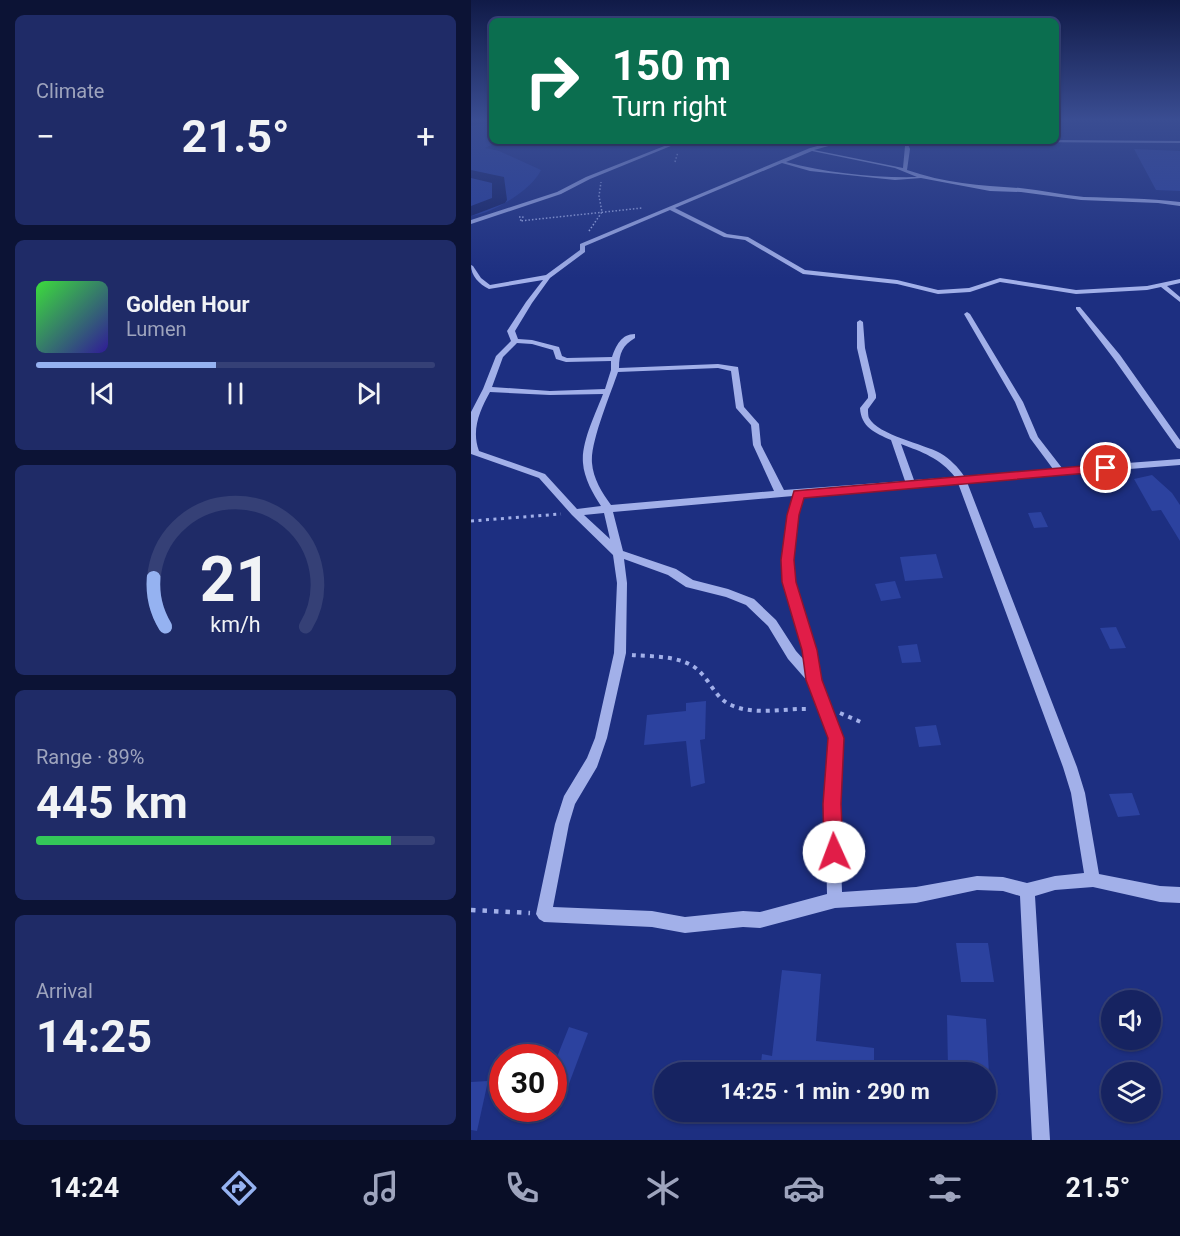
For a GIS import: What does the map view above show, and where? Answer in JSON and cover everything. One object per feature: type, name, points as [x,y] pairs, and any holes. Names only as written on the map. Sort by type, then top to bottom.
[{"type":"street","points":[[471,222],[559,193],[605,172]]},
{"type":"street","points":[[515,340],[511,331],[521,319],[529,302],[548,277],[583,252],[582,245],[758,172]]},
{"type":"street","points":[[835,172],[895,179],[925,178],[997,190],[1021,190],[1081,198],[1158,201],[1179,205]]},
{"type":"street","points":[[910,172],[925,178]]},
{"type":"street","points":[[672,209],[726,236],[745,238],[808,273],[897,282],[945,292],[970,290],[1000,280],[1076,292],[1163,285],[1180,281]]},
{"type":"street","points":[[471,267],[479,279],[489,287],[548,277]]},
{"type":"street","points":[[1163,285],[1180,300]]},
{"type":"street","points":[[1078,308],[1117,357],[1180,446]]},
{"type":"street","points":[[967,314],[1019,402],[1034,438],[1060,472]]},
{"type":"street","points":[[860,322],[861,348],[872,395],[863,408],[862,413],[865,420],[895,441],[933,453],[953,466],[962,480],[1070,767],[1078,793],[1093,880]]},
{"type":"street","points":[[632,336],[621,343],[615,359],[615,370],[588,449],[587,464],[595,489],[608,509],[618,553],[622,583],[620,653],[607,701],[601,738],[592,762],[569,801],[562,824],[544,914],[652,919],[685,925],[743,919],[760,920],[835,900],[916,895],[977,883],[1003,884],[1027,891],[1055,883],[1093,880],[1160,894],[1180,895]]},
{"type":"street","points":[[515,340],[541,342],[546,347],[556,350],[559,357],[566,360],[615,359]]},
{"type":"street","points":[[515,340],[500,356],[473,416],[474,451],[542,476],[575,513],[618,553],[672,572],[690,584],[728,592],[750,602],[772,623],[792,655],[814,680]]},
{"type":"street","points":[[615,370],[718,366],[735,369],[740,408],[755,424],[757,445],[781,495]]},
{"type":"street","points":[[487,389],[550,393],[608,391]]},
{"type":"street","points":[[895,441],[911,485]]},
{"type":"street","points":[[575,513],[1179,464]]},
{"type":"street","points":[[798,494],[788,560],[789,582],[809,650],[814,680],[836,738],[832,804],[835,900]]},
{"type":"street","points":[[1027,891],[1041,1140]]},
{"type":"path","points":[[582,245],[582,240],[602,212],[599,196],[601,181],[610,172]]},
{"type":"path","points":[[499,214],[523,218],[520,221],[645,208]]},
{"type":"path","points":[[471,521],[575,513]]},
{"type":"path","points":[[620,653],[683,662],[696,667],[718,695],[730,705],[767,711],[802,708],[824,710],[836,712],[863,723]]},
{"type":"path","points":[[471,910],[544,914]]},
{"type":"shaded area","points":[[471,172],[540,172],[511,200],[490,211],[471,216]]},
{"type":"building","points":[[1146,172],[1180,172],[1180,191],[1156,190]]},
{"type":"building","points":[[1152,475],[1172,493],[1180,505],[1180,541],[1161,510],[1152,511],[1134,479]]},
{"type":"building","points":[[1041,512],[1048,527],[1034,528],[1028,513]]},
{"type":"building","points":[[936,554],[943,578],[905,581],[900,557]]},
{"type":"building","points":[[895,581],[901,598],[881,601],[875,584]]},
{"type":"building","points":[[1116,627],[1126,648],[1110,649],[1100,628]]},
{"type":"building","points":[[917,644],[921,662],[902,663],[898,646]]},
{"type":"building","points":[[706,701],[705,739],[700,740],[705,783],[691,787],[686,741],[644,745],[647,715],[686,711],[686,703]]},
{"type":"building","points":[[936,725],[941,745],[919,747],[915,727]]},
{"type":"building","points":[[1132,793],[1140,815],[1118,817],[1109,794]]},
{"type":"building","points":[[956,943],[988,943],[994,982],[961,982]]},
{"type":"building","points":[[782,970],[821,974],[816,1041],[874,1048],[874,1062],[808,1060],[808,1062],[761,1062],[762,1054],[772,1056]]},
{"type":"building","points":[[947,1015],[986,1019],[988,1062],[948,1062]]},
{"type":"building","points":[[569,1027],[588,1033],[567,1089],[567,1044],[562,1044]]},
{"type":"building","points":[[488,1081],[477,1131],[471,1130],[471,1082]]},
{"type":"waterway","points":[[471,174],[499,180],[500,200],[471,211]]},
{"type":"route","points":[[834,852],[832,804],[836,738],[814,680],[809,650],[789,582],[788,560],[798,494],[1106,468]]}]
